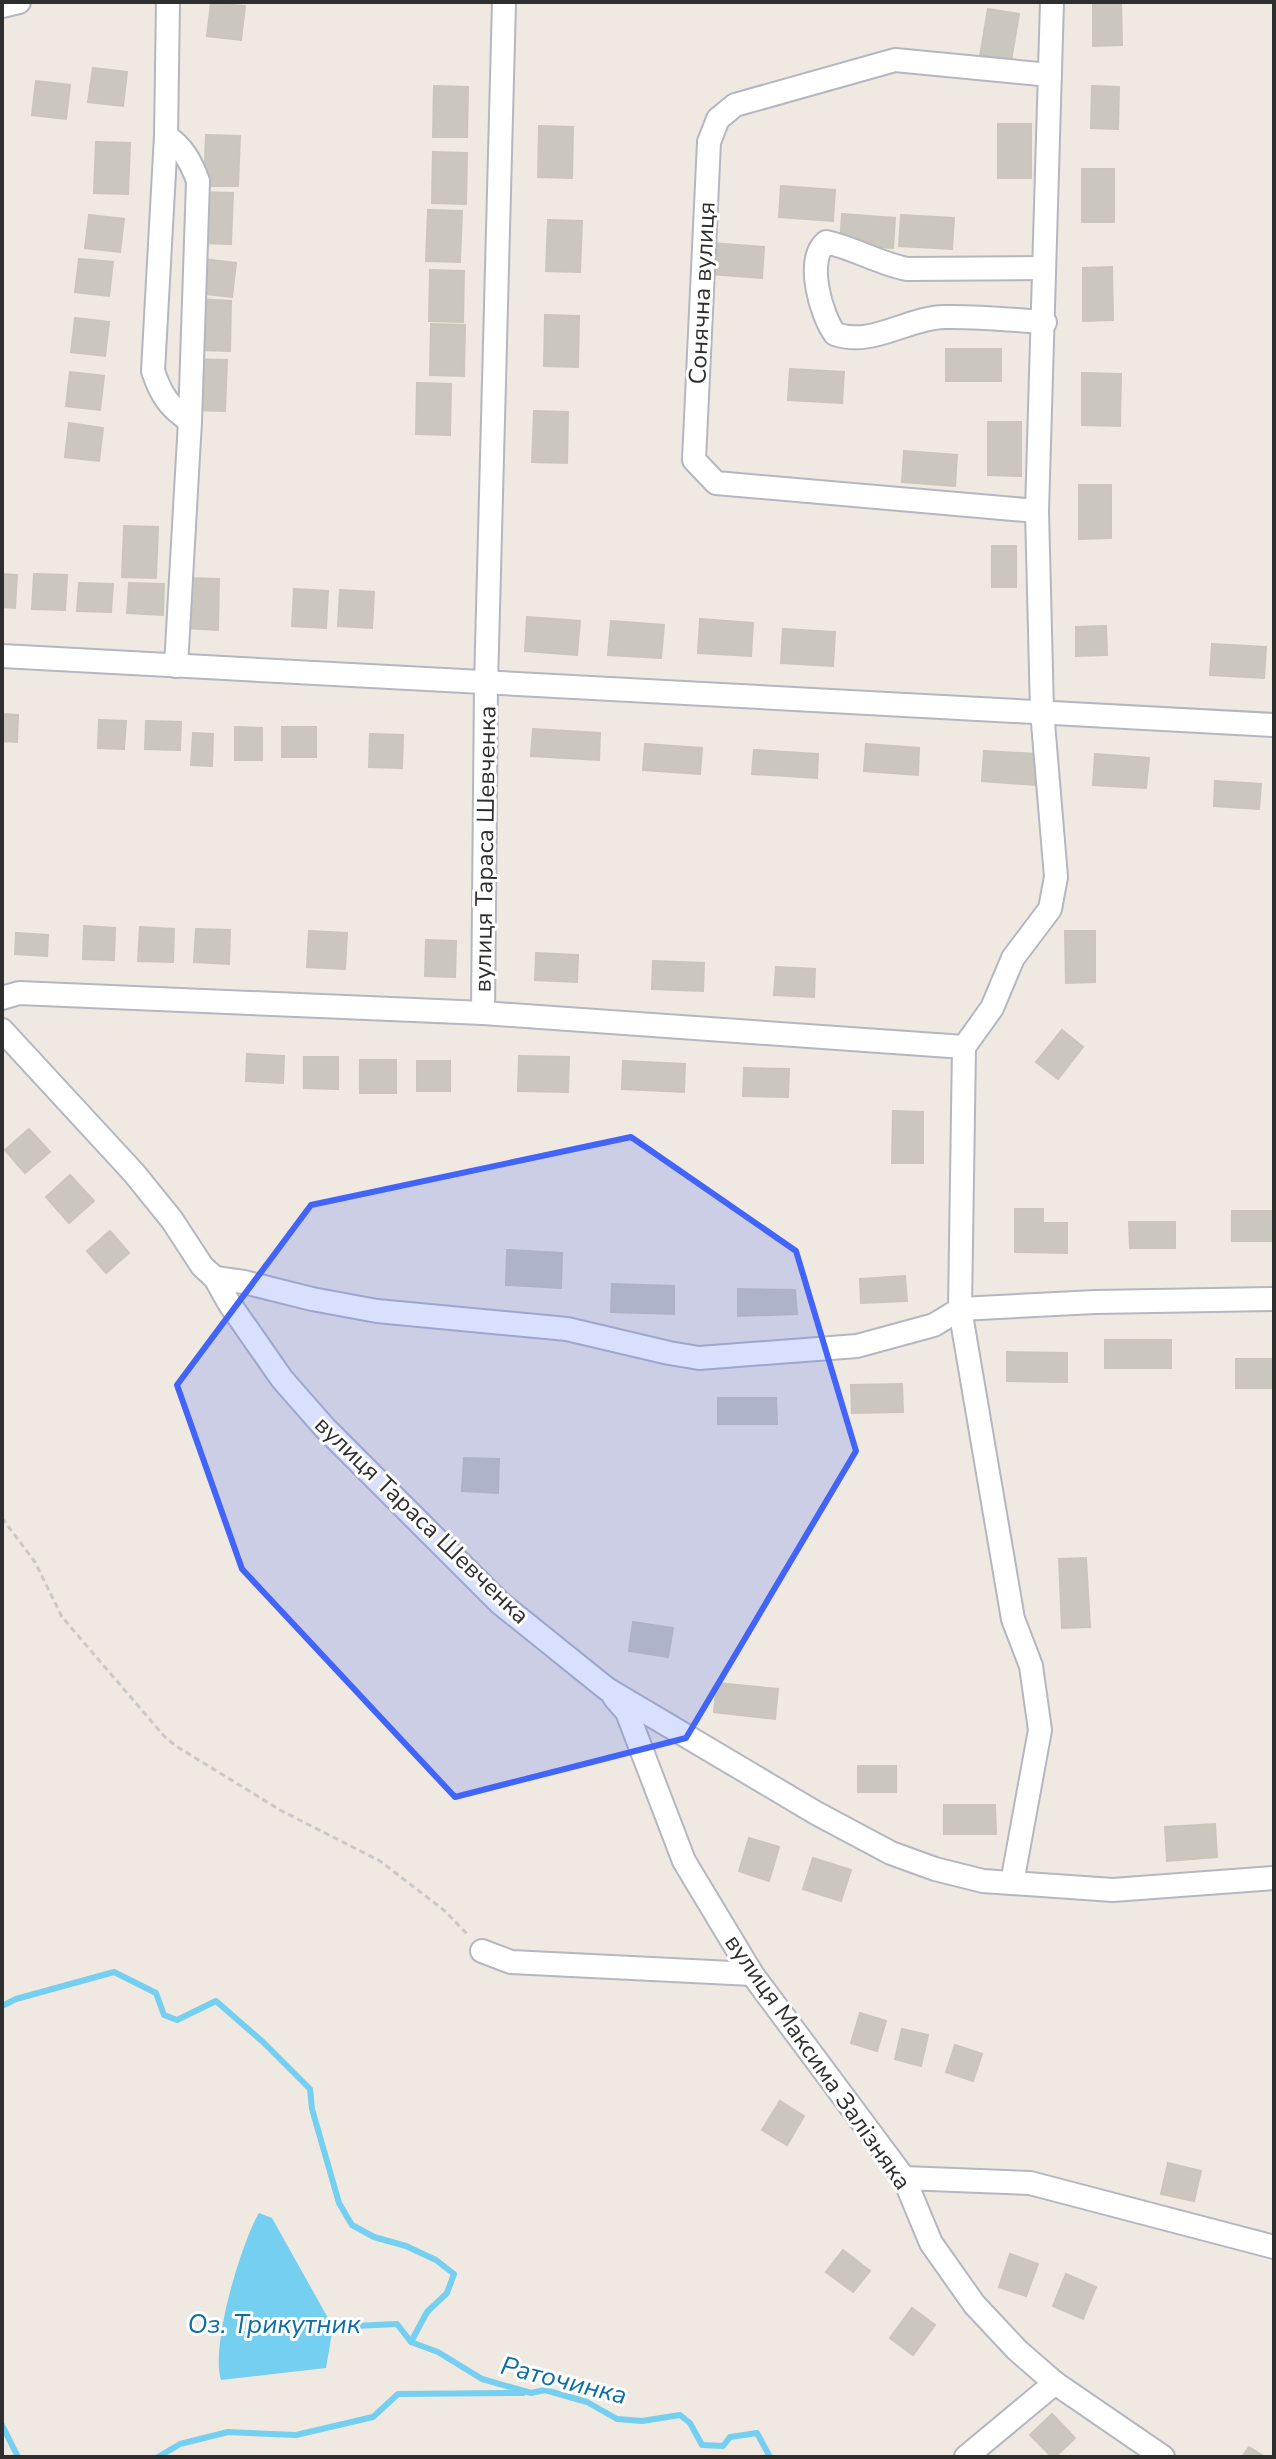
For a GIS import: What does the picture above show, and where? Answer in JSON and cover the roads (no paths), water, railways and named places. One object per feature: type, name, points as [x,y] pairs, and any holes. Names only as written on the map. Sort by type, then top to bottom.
[{"type":"street","points":[[2,6],[19,2]]},
{"type":"street","points":[[168,2],[166,136],[153,371],[160,392],[172,409],[190,421]]},
{"type":"street","points":[[486,685],[504,2]]},
{"type":"street","points":[[1012,1883],[1040,1730],[1031,1666],[1013,1619],[960,1309],[964,1047],[992,1008],[1013,958],[1050,909],[1056,877],[1042,711],[1037,511],[1045,322],[1052,2]]},
{"type":"street","name":"Сонячна вулиця","points":[[1037,511],[716,483],[694,460],[709,142],[718,119],[735,105],[895,60],[1050,75]]},
{"type":"street","points":[[166,136],[178,144],[192,164],[198,181],[190,421],[176,666]]},
{"type":"street","points":[[161,229],[196,232]]},
{"type":"street","points":[[1044,268],[907,269],[826,242],[820,247],[817,259],[822,311],[835,334],[846,338],[860,339],[943,317],[1045,322]]},
{"type":"street","points":[[155,333],[193,336]]},
{"type":"street","points":[[2,656],[486,685],[1274,725]]},
{"type":"street","name":"вулиця Тараса Шевченка","points":[[483,1013],[486,685]]},
{"type":"street","name":"вулиця Тараса Шевченка","points":[[2,998],[19,993],[483,1013],[964,1047]]},
{"type":"street","name":"вулиця Тараса Шевченка","points":[[2,1030],[134,1173],[172,1220],[202,1266],[215,1278],[282,1379],[325,1428],[500,1603],[607,1689],[816,1813],[891,1853],[935,1869],[983,1881],[1113,1890],[1274,1878]]},
{"type":"street","points":[[215,1278],[377,1311],[567,1329],[699,1358],[857,1346],[934,1325],[960,1309],[1095,1302],[1274,1299]]},
{"type":"street","name":"вулиця Максима Залізняка","points":[[607,1689],[627,1712],[684,1861],[752,1974],[904,2178],[931,2243],[974,2304],[1017,2350],[1055,2383],[1163,2457]]},
{"type":"street","points":[[482,1951],[511,1962],[752,1974]]},
{"type":"street","points":[[904,2178],[1030,2183],[1274,2247]]},
{"type":"street","points":[[966,2457],[1055,2383]]},
{"type":"water","name":"Оз. Трикутник","points":[[259,2213],[272,2218],[333,2327],[326,2368],[221,2380],[219,2365],[223,2321],[236,2270]]},
{"type":"waterway","points":[[2,2006],[16,1999],[114,1972],[156,1993],[164,2015],[177,2020],[216,2001],[310,2089],[312,2109],[339,2203],[352,2225],[374,2237],[406,2246],[436,2260],[454,2274],[447,2293],[427,2312],[411,2342]]},
{"type":"waterway","name":"Раточинка","points":[[333,2327],[397,2324],[411,2342],[438,2352],[482,2379],[531,2393],[545,2390],[587,2402],[617,2419],[642,2421],[680,2415],[690,2423],[702,2445],[723,2446],[730,2437],[757,2433],[770,2457]]},
{"type":"waterway","points":[[158,2457],[180,2444],[228,2432],[296,2435],[373,2417],[398,2394],[523,2393]]},
{"type":"waterway","points":[[2,2425],[18,2457]]}]
